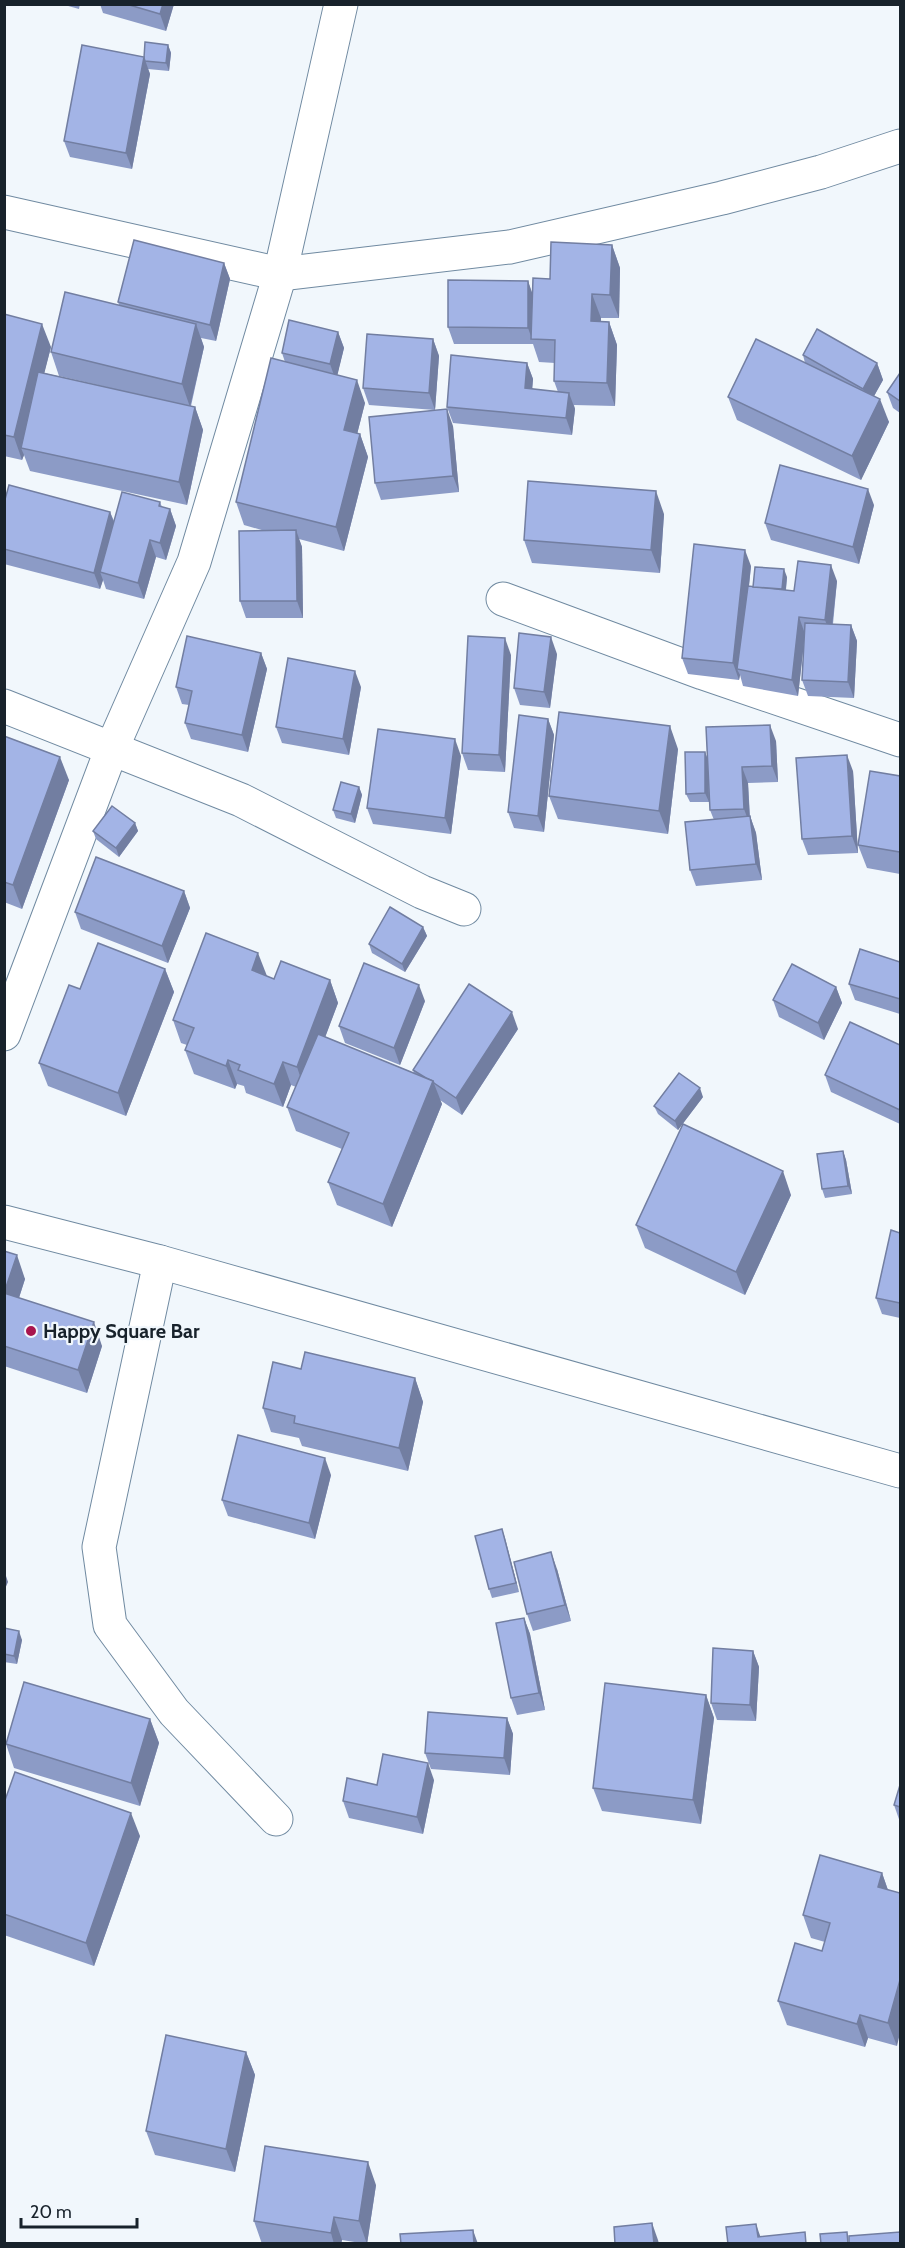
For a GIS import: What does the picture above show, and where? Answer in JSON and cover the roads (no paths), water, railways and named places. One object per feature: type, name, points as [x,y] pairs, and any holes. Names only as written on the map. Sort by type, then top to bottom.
[{"type":"main road","points":[[4,1034],[111,748],[194,562],[280,274],[341,4]]},
{"type":"main road","points":[[4,212],[280,274],[510,247],[722,198],[821,172],[900,146]]},
{"type":"main road","points":[[503,599],[702,673],[900,740]]},
{"type":"main road","points":[[4,706],[241,800],[422,892],[464,909]]},
{"type":"main road","points":[[4,1222],[160,1262],[900,1471]]},
{"type":"main road","points":[[160,1262],[99,1547],[110,1625],[174,1712],[276,1819]]},
{"type":"place","name":"Happy Square Bar","points":[[31,1331]]}]
